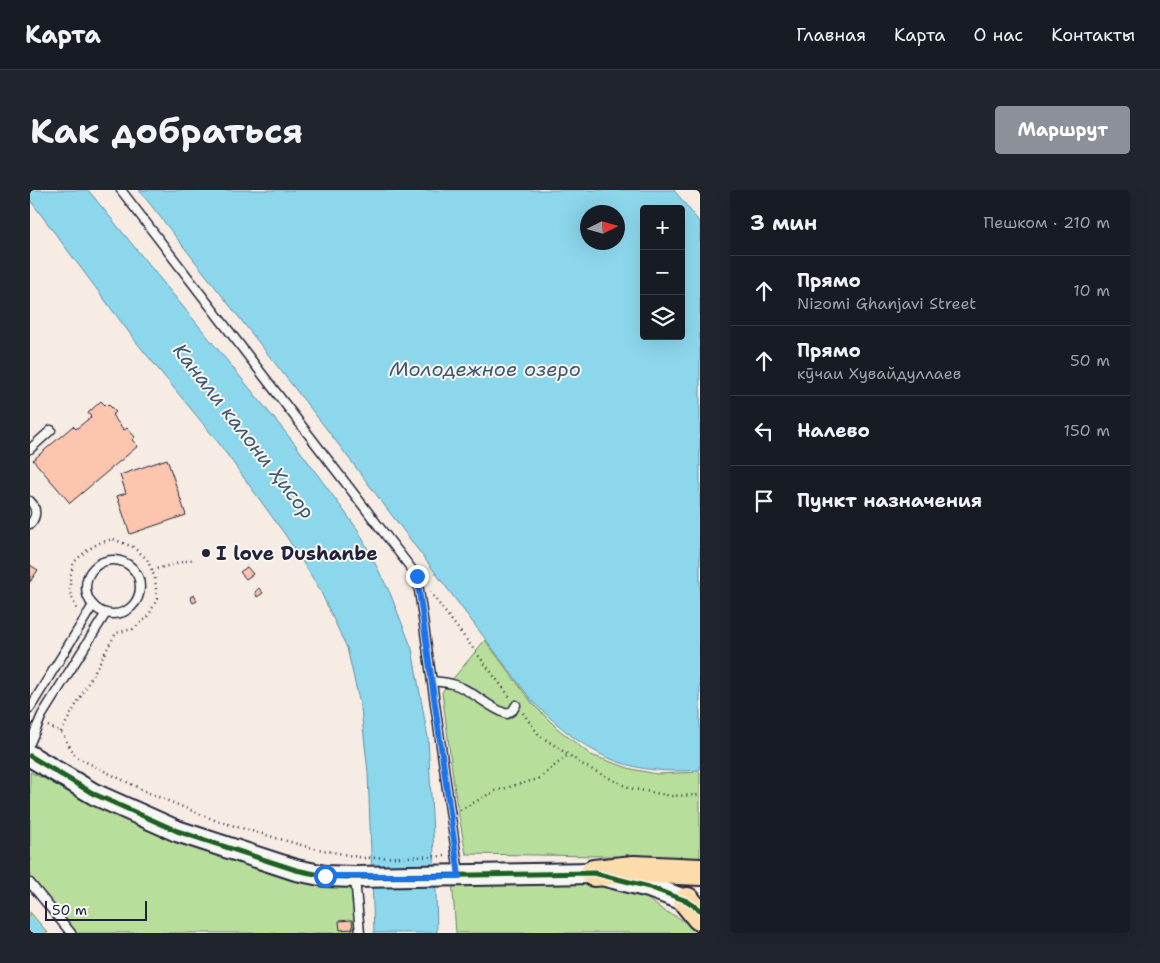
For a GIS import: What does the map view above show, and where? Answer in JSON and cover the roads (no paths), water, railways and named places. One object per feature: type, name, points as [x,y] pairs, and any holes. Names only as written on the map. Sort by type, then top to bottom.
[{"type":"highway","points":[[594,873],[634,870],[700,872]]},
{"type":"street","points":[[30,756],[94,794],[176,831],[296,870],[325,876],[354,877],[594,873],[649,887],[696,909]]},
{"type":"lane","points":[[121,190],[417,576],[459,876]]},
{"type":"lane","points":[[30,449],[51,430]]},
{"type":"lane","points":[[30,501],[36,512],[30,524]]},
{"type":"lane","points":[[119,560],[127,563],[134,569],[141,585],[137,601],[131,608],[115,614],[106,613],[93,605],[87,594],[86,585],[88,576],[94,568],[101,562],[119,560]]},
{"type":"lane","points":[[30,708],[93,605]]},
{"type":"lane","points":[[30,743],[42,715],[106,613]]},
{"type":"lane","points":[[432,682],[453,684],[497,711],[507,714],[516,705]]},
{"type":"lane","points":[[354,877],[360,933]]},
{"type":"lane","points":[[30,883],[71,933]]},
{"type":"water","name":"Канали калони Ҳисор","points":[[30,190],[88,190],[295,444],[358,530],[390,593],[412,649],[428,738],[437,933],[374,933],[368,772],[361,709],[347,648],[319,588],[286,536],[218,442],[137,343],[30,200]]},
{"type":"water","name":"Молодежное озеро","points":[[139,190],[674,190],[700,223],[700,770],[673,771],[649,769],[628,765],[608,758],[589,748],[571,735],[533,702],[329,432]]},
{"type":"waterway","points":[[30,924],[38,933]]},
{"type":"place","name":"I love Dushanbe","points":[[206,553]]}]
